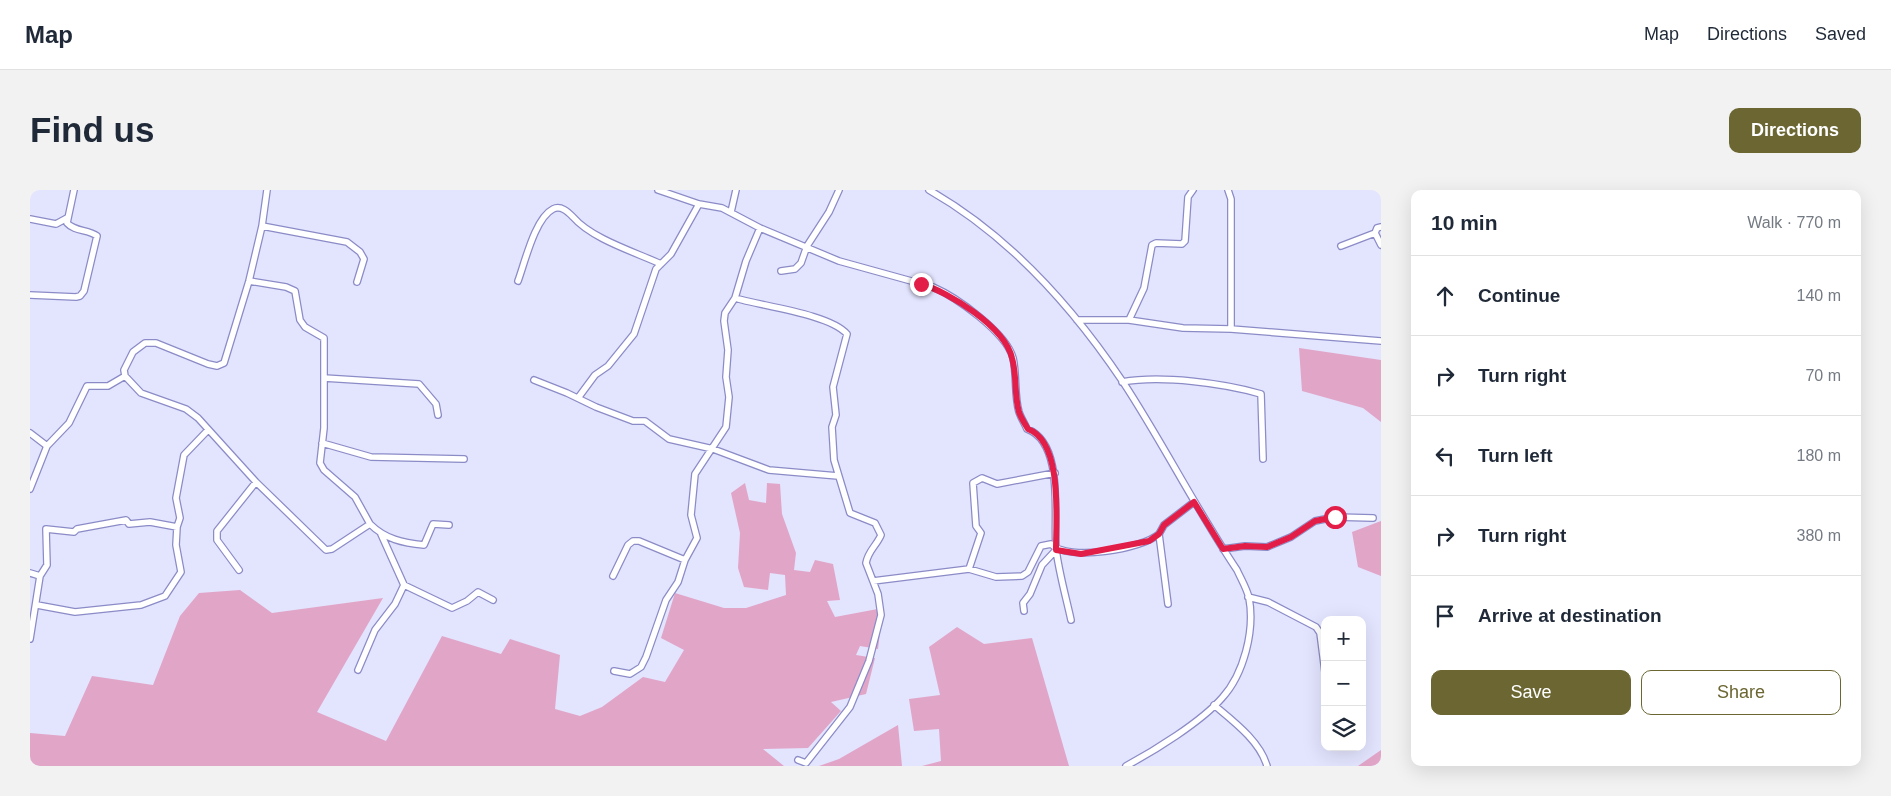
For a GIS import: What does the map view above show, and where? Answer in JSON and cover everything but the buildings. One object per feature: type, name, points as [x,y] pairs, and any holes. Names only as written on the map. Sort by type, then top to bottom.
[{"type":"street","points":[[30,295],[76,297],[80,296],[84,291],[97,236],[71,228],[67,218],[74,190]]},
{"type":"street","points":[[267,190],[262,226],[249,281],[224,362],[217,366],[208,364],[156,343],[145,343],[138,346],[126,362],[125,376],[141,393],[186,409],[256,482],[326,550],[332,549],[370,524]]},
{"type":"street","points":[[658,190],[698,204],[722,208],[760,228],[807,246],[839,261],[946,292],[986,322],[999,335],[1012,356],[1019,412],[1028,429],[1036,432],[1044,444],[1055,473],[1056,550],[1071,620]]},
{"type":"street","points":[[731,212],[736,190]]},
{"type":"street","points":[[781,271],[798,267],[807,246],[829,212],[839,190]]},
{"type":"street","points":[[929,190],[958,207],[991,231],[1017,254],[1077,320],[1122,382],[1237,570],[1248,597],[1250,618],[1246,648],[1232,684],[1214,705],[1171,738],[1126,766]]},
{"type":"street","points":[[1129,320],[1142,294],[1152,245],[1156,243],[1182,244],[1185,241],[1188,197],[1193,190]]},
{"type":"street","points":[[1228,190],[1231,199],[1231,329]]},
{"type":"street","points":[[578,398],[595,375],[608,366],[634,334],[656,269],[671,254],[698,204]]},
{"type":"street","points":[[518,281],[533,238],[543,218],[553,209],[560,208],[568,212],[580,225],[591,232],[661,264]]},
{"type":"street","points":[[30,220],[56,224],[67,218]]},
{"type":"street","points":[[262,226],[347,242],[360,252],[364,259],[357,282]]},
{"type":"street","points":[[1381,227],[1377,228],[1376,233],[1381,245]]},
{"type":"street","points":[[614,671],[630,674],[641,667],[654,637],[666,600],[678,582],[685,560],[697,538],[691,516],[695,474],[726,427],[729,397],[726,377],[728,365],[724,321],[728,306],[734,298],[746,261],[760,228]]},
{"type":"street","points":[[1341,246],[1376,233]]},
{"type":"street","points":[[249,281],[286,287],[295,291],[300,320],[305,327],[324,338],[320,463],[324,470],[355,496],[370,524],[381,534],[400,542],[424,545],[433,524],[449,525]]},
{"type":"street","points":[[734,298],[820,319],[838,326],[847,334],[833,387],[836,402],[836,414],[832,427],[834,460],[850,513],[875,523],[880,529],[881,535],[878,543],[870,551],[866,563],[874,581],[881,615],[869,662],[850,707],[806,763],[798,760]]},
{"type":"street","points":[[1077,320],[1129,320],[1183,328],[1231,329],[1381,341]]},
{"type":"street","points":[[30,489],[47,446],[69,423],[87,386],[108,386],[125,376]]},
{"type":"street","points":[[324,378],[419,384],[436,404],[438,415]]},
{"type":"street","points":[[1122,382],[1144,378],[1239,388],[1261,394],[1263,458]]},
{"type":"street","points":[[534,380],[633,421],[644,421],[669,440],[713,449],[769,470],[838,476]]},
{"type":"street","points":[[37,605],[75,612],[141,605],[165,596],[180,572],[176,545],[177,528],[180,518],[176,498],[184,455],[208,430]]},
{"type":"street","points":[[30,433],[47,446]]},
{"type":"street","points":[[322,443],[371,457],[464,459]]},
{"type":"street","points":[[969,569],[981,533],[976,526],[973,483],[982,478],[997,484],[1055,473]]},
{"type":"street","points":[[239,570],[217,540],[217,531],[256,482]]},
{"type":"street","points":[[874,581],[969,569],[996,576],[1022,576],[1028,572],[1041,546],[1051,544],[1056,550],[1081,554],[1136,545],[1149,541],[1159,534],[1164,525],[1194,502]]},
{"type":"street","points":[[1223,549],[1245,546],[1267,547],[1291,537],[1315,521],[1335,517],[1373,518]]},
{"type":"street","points":[[30,639],[37,605],[40,576],[47,565],[46,530],[74,532],[77,529],[126,520],[129,524],[150,522],[177,528]]},
{"type":"street","points":[[381,534],[404,585],[452,608],[467,601],[478,592],[493,600]]},
{"type":"street","points":[[1159,534],[1168,604]]},
{"type":"street","points":[[613,576],[628,544],[633,541],[639,541],[685,560]]},
{"type":"street","points":[[1024,611],[1023,603],[1030,594],[1042,565],[1056,550]]},
{"type":"street","points":[[30,573],[40,576]]},
{"type":"street","points":[[358,670],[375,630],[395,604],[404,585]]},
{"type":"street","points":[[1248,597],[1268,602],[1316,627],[1320,633],[1324,661]]},
{"type":"street","points":[[1214,705],[1239,727],[1256,747],[1267,766]]},
{"type":"shaded area","points":[[1299,348],[1381,360],[1381,422],[1363,408],[1302,391]]},
{"type":"shaded area","points":[[745,483],[749,500],[766,503],[767,483],[780,484],[782,514],[796,553],[794,570],[810,572],[815,560],[833,564],[840,600],[827,601],[835,617],[883,608],[878,649],[860,646],[856,655],[875,658],[866,694],[831,702],[841,711],[808,748],[763,749],[784,766],[30,766],[30,733],[65,736],[92,676],[153,685],[180,616],[199,593],[240,590],[272,613],[383,598],[317,712],[386,741],[442,636],[501,654],[510,639],[560,655],[555,709],[580,716],[602,707],[643,677],[665,682],[684,650],[661,638],[675,593],[724,608],[746,608],[786,595],[785,575],[770,573],[768,590],[744,587],[738,568],[740,533],[731,493]]},
{"type":"shaded area","points":[[1381,521],[1381,576],[1358,567],[1352,532]]},
{"type":"shaded area","points":[[957,627],[984,644],[1032,638],[1069,766],[922,766],[941,761],[939,729],[914,731],[909,699],[940,695],[929,647]]},
{"type":"shaded area","points":[[898,725],[902,766],[819,766],[839,759]]},
{"type":"shaded area","points":[[1381,750],[1381,766],[1358,766]]},
{"type":"route","points":[[921,284],[946,292],[986,322],[999,335],[1012,356],[1019,412],[1028,429],[1036,432],[1044,444],[1055,473],[1056,550],[1081,554],[1149,541],[1159,534],[1164,525],[1174,516],[1194,502],[1223,549],[1245,546],[1267,547],[1291,537],[1315,521],[1335,517]]}]
